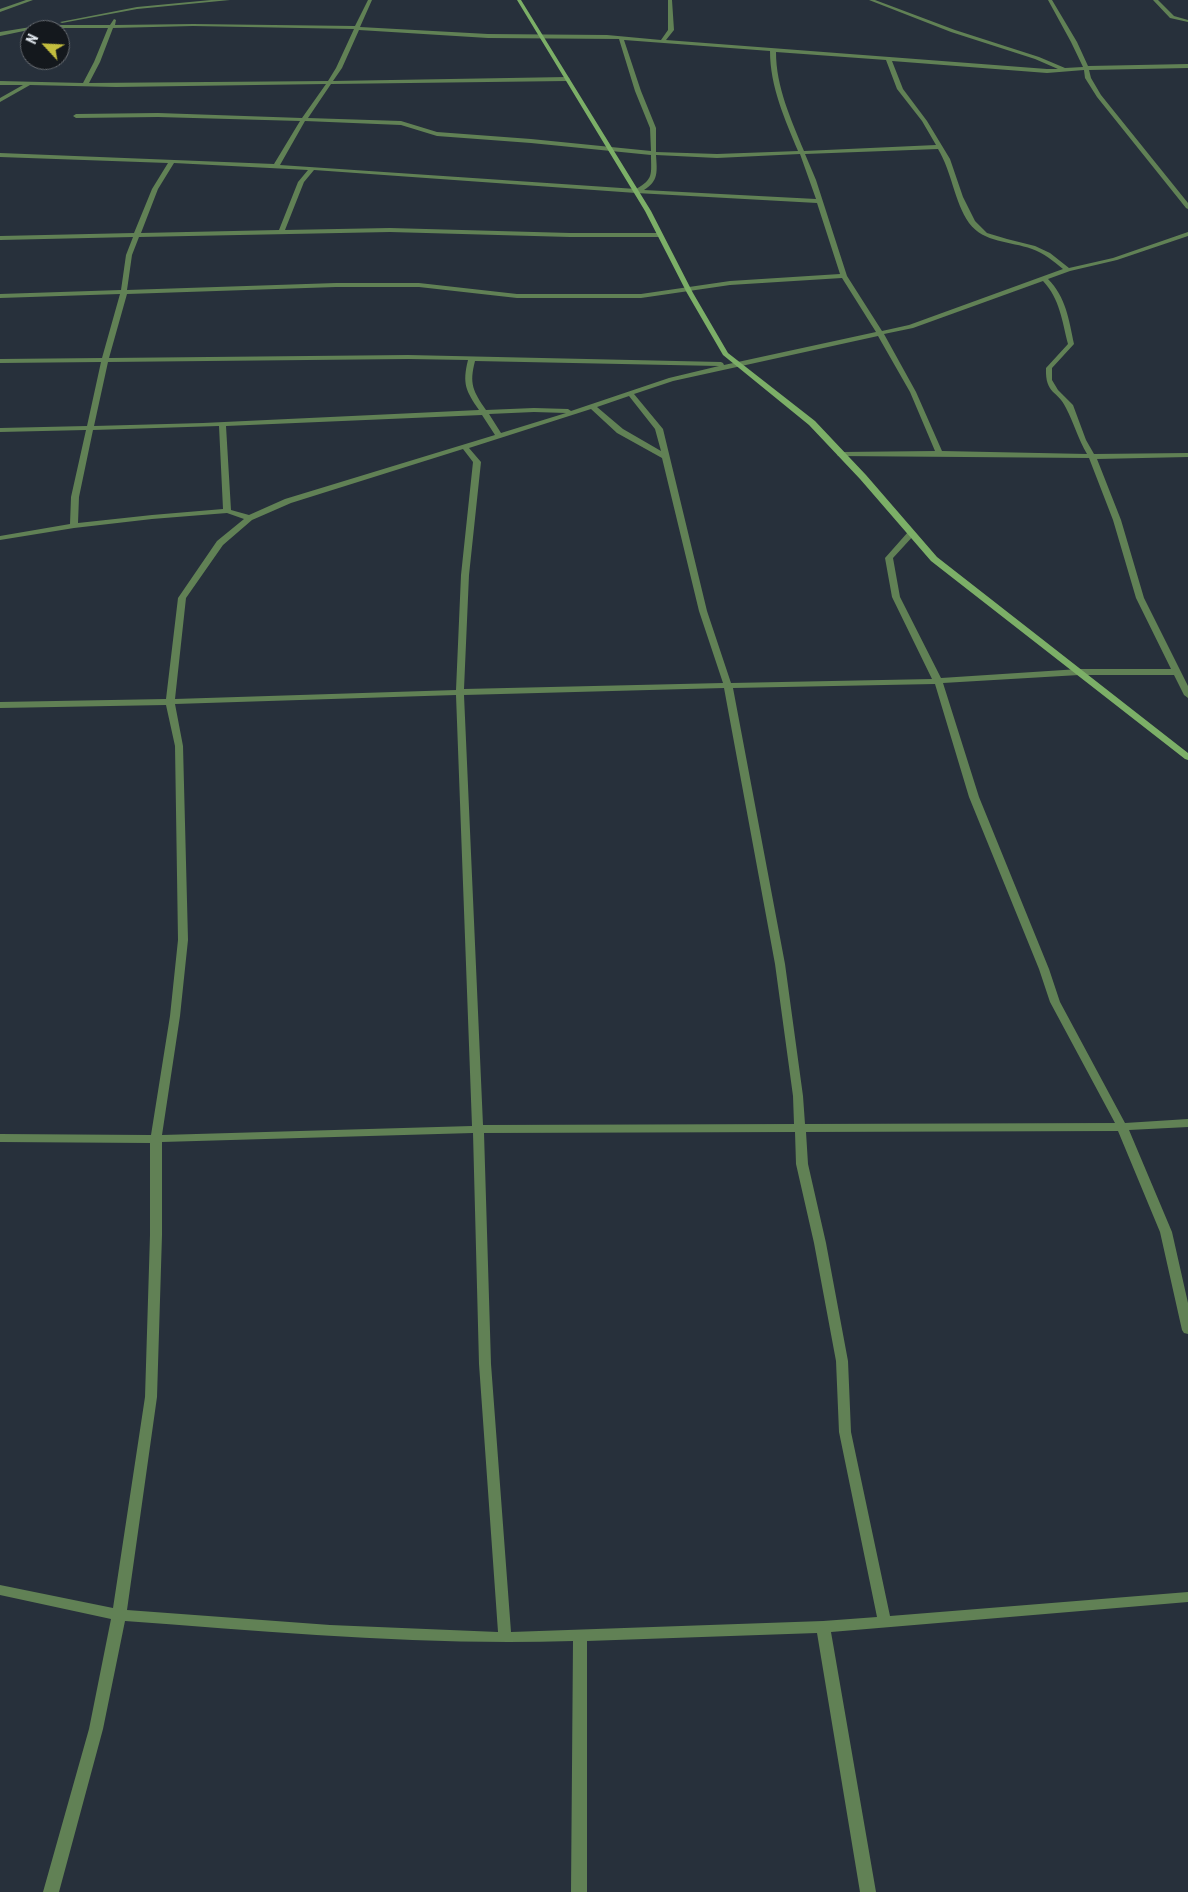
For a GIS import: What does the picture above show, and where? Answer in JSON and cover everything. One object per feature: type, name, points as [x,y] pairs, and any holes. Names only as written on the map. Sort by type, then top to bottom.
[{"type":"street","points":[[0,11],[31,0]]},
{"type":"street","points":[[70,20],[120,10],[228,0]]},
{"type":"street","points":[[276,166],[304,119],[339,68],[370,0]]},
{"type":"street","points":[[519,0],[636,191],[725,354],[812,423],[934,559],[1188,757]]},
{"type":"street","points":[[662,42],[671,30],[670,0]]},
{"type":"street","points":[[871,0],[953,31],[1037,58],[1064,70]]},
{"type":"street","points":[[1050,0],[1086,68],[1088,78],[1099,96],[1188,207]]},
{"type":"street","points":[[1155,0],[1172,17],[1188,21]]},
{"type":"street","points":[[85,85],[97,62],[110,26],[120,10]]},
{"type":"street","points":[[70,27],[193,25],[358,28],[488,36],[621,38],[1047,71],[1086,68],[1188,66]]},
{"type":"street","points":[[0,34],[20,30]]},
{"type":"street","points":[[621,38],[638,91],[653,128],[654,173],[649,184],[636,191]]},
{"type":"street","points":[[773,51],[773,66],[782,104],[802,153],[844,276],[913,392],[940,454]]},
{"type":"street","points":[[889,60],[900,89],[924,121],[948,159],[960,197],[972,222],[985,234],[1005,241],[1033,247],[1048,254],[1068,270]]},
{"type":"street","points":[[0,83],[85,85],[567,79]]},
{"type":"street","points":[[0,100],[27,85]]},
{"type":"street","points":[[76,116],[158,115],[401,123],[437,134],[531,141],[655,154],[717,156],[940,147]]},
{"type":"street","points":[[0,155],[276,166],[636,191],[819,201]]},
{"type":"street","points":[[74,526],[75,497],[105,359],[124,292],[129,255],[155,189],[172,162]]},
{"type":"street","points":[[280,232],[301,182],[312,169]]},
{"type":"street","points":[[0,238],[390,230],[570,235],[660,235]]},
{"type":"street","points":[[51,1892],[96,1729],[119,1615],[150,1397],[156,1235],[156,1140],[174,1016],[182,940],[179,746],[170,702],[182,598],[220,543],[249,518],[288,501],[576,412],[671,379],[911,327],[1045,280],[1068,270],[1115,259],[1188,234]]},
{"type":"street","points":[[1,298],[336,285],[410,285],[517,296],[641,296],[730,283],[844,276]]},
{"type":"street","points":[[1045,280],[1055,288],[1059,297],[1071,344],[1049,368],[1049,380],[1055,391],[1069,406],[1082,440],[1093,458],[1118,520],[1140,598],[1188,695]]},
{"type":"street","points":[[0,361],[399,357],[738,364]]},
{"type":"street","points":[[472,358],[468,374],[470,392],[499,435]]},
{"type":"street","points":[[630,393],[659,429],[664,456],[704,611],[728,685],[780,964],[798,1096],[802,1164],[820,1242],[842,1361],[845,1432],[885,1623]]},
{"type":"street","points":[[592,406],[620,431],[664,456]]},
{"type":"street","points":[[0,430],[222,424],[534,410],[576,412]]},
{"type":"street","points":[[222,424],[227,511]]},
{"type":"street","points":[[464,446],[477,462],[465,575],[460,692],[478,1129],[485,1364],[505,1638]]},
{"type":"street","points":[[841,454],[940,454],[1093,458],[1188,455]]},
{"type":"street","points":[[0,538],[74,526],[152,517],[227,511],[249,518]]},
{"type":"street","points":[[911,534],[890,558],[896,597],[938,681],[974,797],[1044,969],[1055,1002],[1122,1127],[1166,1232],[1188,1330]]},
{"type":"street","points":[[0,705],[938,681],[1079,672],[1177,672]]},
{"type":"street","points":[[0,1138],[156,1140],[478,1129],[1122,1127],[1188,1123]]},
{"type":"street","points":[[0,1590],[119,1615],[330,1631],[505,1638],[823,1627],[1188,1597]]},
{"type":"street","points":[[823,1627],[868,1892]]},
{"type":"street","points":[[579,1892],[580,1636]]}]
